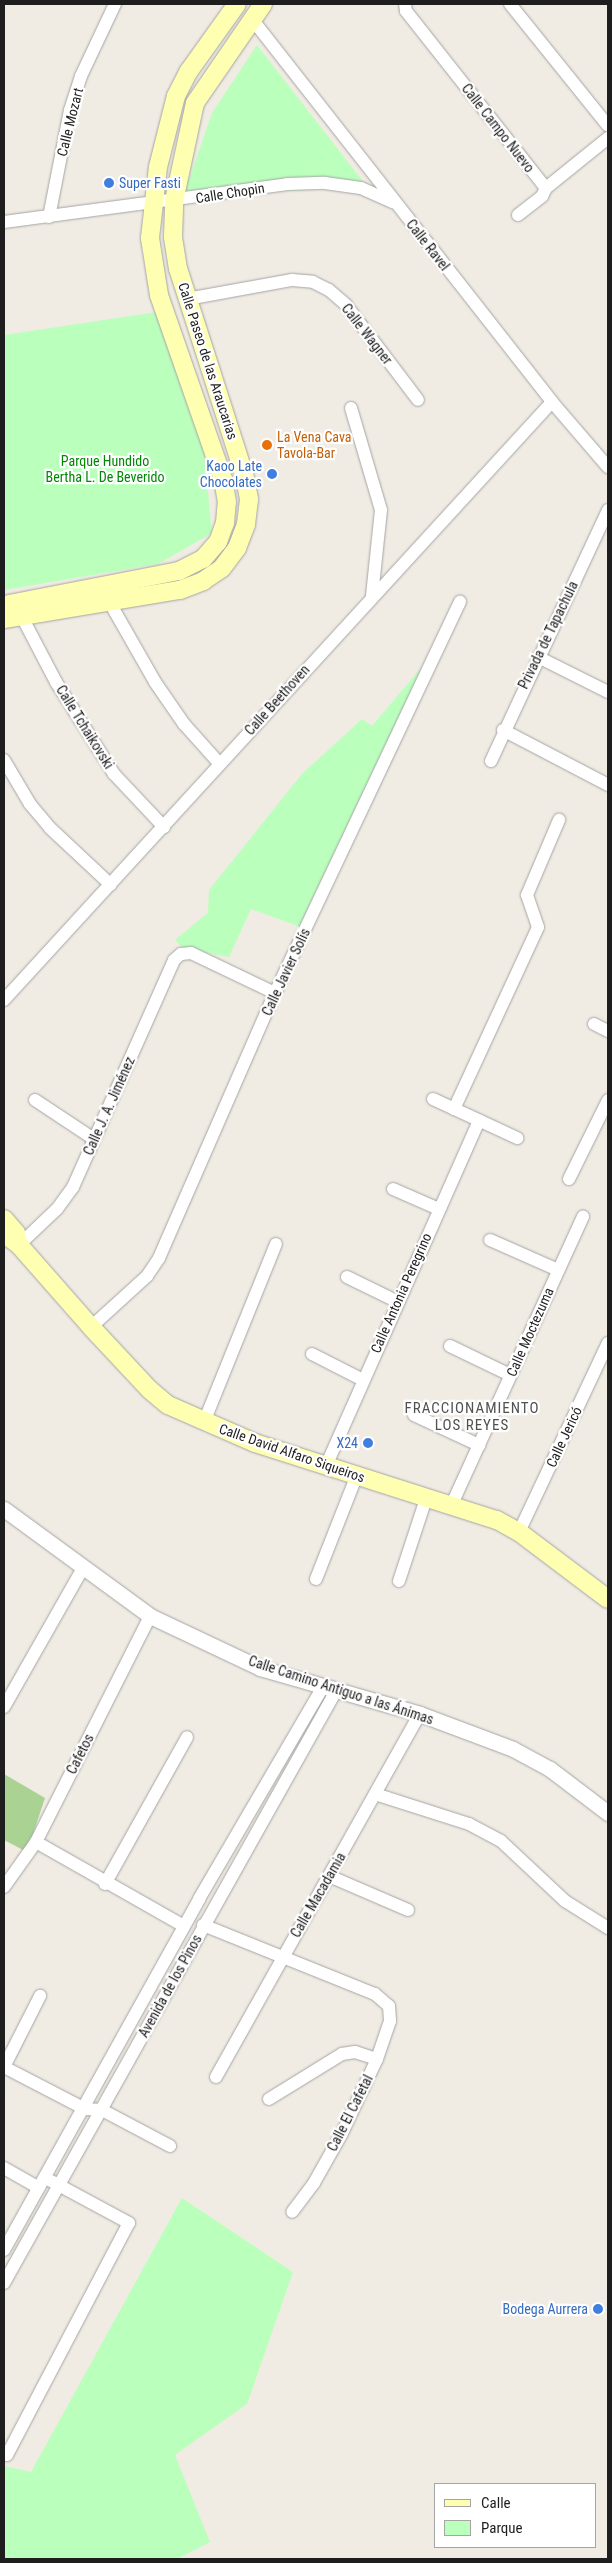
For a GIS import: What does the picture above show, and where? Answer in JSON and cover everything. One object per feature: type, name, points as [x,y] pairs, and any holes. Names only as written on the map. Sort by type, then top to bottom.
[{"type":"main road","name":"Calle Paseo de las Araucarias","points":[[4,605],[179,572],[203,559],[218,542],[225,523],[227,502],[224,479],[159,295],[150,238],[152,203],[176,96],[189,70],[237,4]]},
{"type":"main road","name":"Calle Paseo de las Araucarias","points":[[12,617],[110,603],[180,590],[203,581],[222,568],[237,548],[246,524],[249,499],[244,474],[187,299],[173,236],[174,201],[196,103],[263,4]]},
{"type":"main road","points":[[4,1219],[16,1233],[19,1245]]},
{"type":"main road","points":[[4,1234],[19,1245]]},
{"type":"main road","name":"Calle David Alfaro Siqueiros","points":[[19,1245],[91,1327],[150,1390],[168,1405],[204,1422],[326,1466],[427,1496],[497,1520],[519,1532],[608,1599]]},
{"type":"street","name":"Calle Mozart","points":[[49,217],[70,110],[81,76],[115,4]]},
{"type":"street","name":"Calle Campo Nuevo","points":[[405,4],[406,11],[546,188]]},
{"type":"street","points":[[510,4],[608,126]]},
{"type":"street","name":"Calle Ravel","points":[[252,19],[552,402],[608,467]]},
{"type":"street","points":[[518,215],[542,196],[546,188],[608,138]]},
{"type":"street","name":"Calle Chopin","points":[[4,222],[174,201],[287,184],[325,183],[361,188],[395,203]]},
{"type":"street","name":"Calle Wagner","points":[[187,299],[292,280],[313,282],[330,290],[346,305],[418,400]]},
{"type":"street","name":"Calle Beethoven","points":[[4,1000],[164,827],[219,763],[372,596],[552,402]]},
{"type":"street","points":[[351,408],[381,510],[372,596]]},
{"type":"street","name":"Privada de Tapachula","points":[[491,761],[503,730],[608,510]]},
{"type":"street","name":"Calle Javier Solís","points":[[91,1327],[147,1276],[159,1258],[276,993],[460,601]]},
{"type":"street","points":[[110,603],[155,682],[184,724],[219,763]]},
{"type":"street","name":"Calle Tchaikovski","points":[[12,617],[114,774],[164,827]]},
{"type":"street","points":[[538,658],[608,692]]},
{"type":"street","points":[[503,730],[608,785]]},
{"type":"street","points":[[4,760],[30,804],[50,828],[111,885]]},
{"type":"street","points":[[454,1108],[538,927],[527,895],[559,820]]},
{"type":"street","name":"Calle J. A. Jiménez","points":[[19,1245],[63,1202],[73,1187],[174,960],[181,954],[190,953],[276,993]]},
{"type":"street","points":[[594,1024],[608,1031]]},
{"type":"street","points":[[432,1099],[517,1138]]},
{"type":"street","points":[[35,1100],[94,1139]]},
{"type":"street","points":[[569,1179],[608,1100]]},
{"type":"street","name":"Calle Antonia Peregrino","points":[[326,1466],[396,1301],[439,1210],[478,1120]]},
{"type":"street","points":[[393,1189],[439,1210]]},
{"type":"street","name":"Calle Moctezuma","points":[[452,1504],[583,1216]]},
{"type":"street","points":[[490,1240],[558,1270]]},
{"type":"street","points":[[204,1422],[276,1244]]},
{"type":"street","points":[[347,1277],[396,1301]]},
{"type":"street","name":"Calle Jericó","points":[[519,1532],[608,1342]]},
{"type":"street","points":[[450,1346],[510,1374]]},
{"type":"street","points":[[312,1354],[363,1380]]},
{"type":"street","points":[[414,1415],[479,1445]]},
{"type":"street","points":[[316,1579],[357,1476]]},
{"type":"street","points":[[399,1581],[427,1496]]},
{"type":"street","name":"Calle Camino Antiguo a las Ánimas","points":[[4,1509],[150,1616],[260,1668],[420,1714],[513,1749],[550,1769],[608,1813]]},
{"type":"street","points":[[4,1707],[82,1568]]},
{"type":"street","name":"Cafetos","points":[[4,1887],[36,1842],[150,1616]]},
{"type":"street","name":"Avenida de los Pinos","points":[[4,2250],[84,2109],[199,1898],[330,1687]]},
{"type":"street","name":"Avenida de los Pinos","points":[[4,2283],[214,1906],[330,1687]]},
{"type":"street","name":"Calle Macadamia","points":[[216,2077],[420,1714]]},
{"type":"street","points":[[105,1884],[187,1737]]},
{"type":"street","points":[[375,1794],[469,1824],[501,1841],[565,1901],[608,1928]]},
{"type":"street","points":[[36,1842],[105,1884],[184,1926]]},
{"type":"street","points":[[329,1876],[408,1910]]},
{"type":"street","points":[[199,1898],[214,1906]]},
{"type":"street","points":[[203,1925],[283,1957]]},
{"type":"street","name":"Calle El Cafetal","points":[[283,1957],[375,1994],[389,2006],[390,2020],[377,2058],[341,2135],[314,2183],[292,2212]]},
{"type":"street","points":[[40,1996],[4,2067],[84,2109],[102,2110],[170,2146]]},
{"type":"street","points":[[143,2000],[158,2007]]},
{"type":"street","points":[[270,2099],[280,2090],[342,2054],[355,2052],[377,2058]]},
{"type":"street","points":[[4,2168],[59,2186],[129,2223],[5,2454]]},
{"type":"green space","points":[[257,45],[368,188],[184,194],[212,113]]},
{"type":"green space","name":"Parque Hundido Bertha L. De Beverido","points":[[157,312],[202,431],[212,533],[158,564],[4,590],[4,335]]},
{"type":"green space","points":[[426,662],[301,927],[251,909],[229,957],[183,948],[175,940],[208,913],[209,890],[302,774],[362,719],[372,726]]},
{"type":"green space","points":[[4,1774],[45,1798],[27,1852],[4,1840]]},
{"type":"green space","points":[[182,2198],[293,2272],[247,2404],[175,2455],[210,2542],[177,2559],[4,2559],[4,2466],[31,2472]]},
{"type":"place","name":"Super Fasti","points":[[109,183]]},
{"type":"place","name":"La Vena Cava Tavola-Bar","points":[[267,445]]},
{"type":"place","name":"Kaoo Late Chocolates","points":[[272,474]]},
{"type":"place","name":"X24","points":[[368,1443]]},
{"type":"place","name":"Bodega Aurrera","points":[[598,2309]]},
{"type":"district","name":"FRACCIONAMIENTO LOS REYES","points":[[472,1416]]}]
